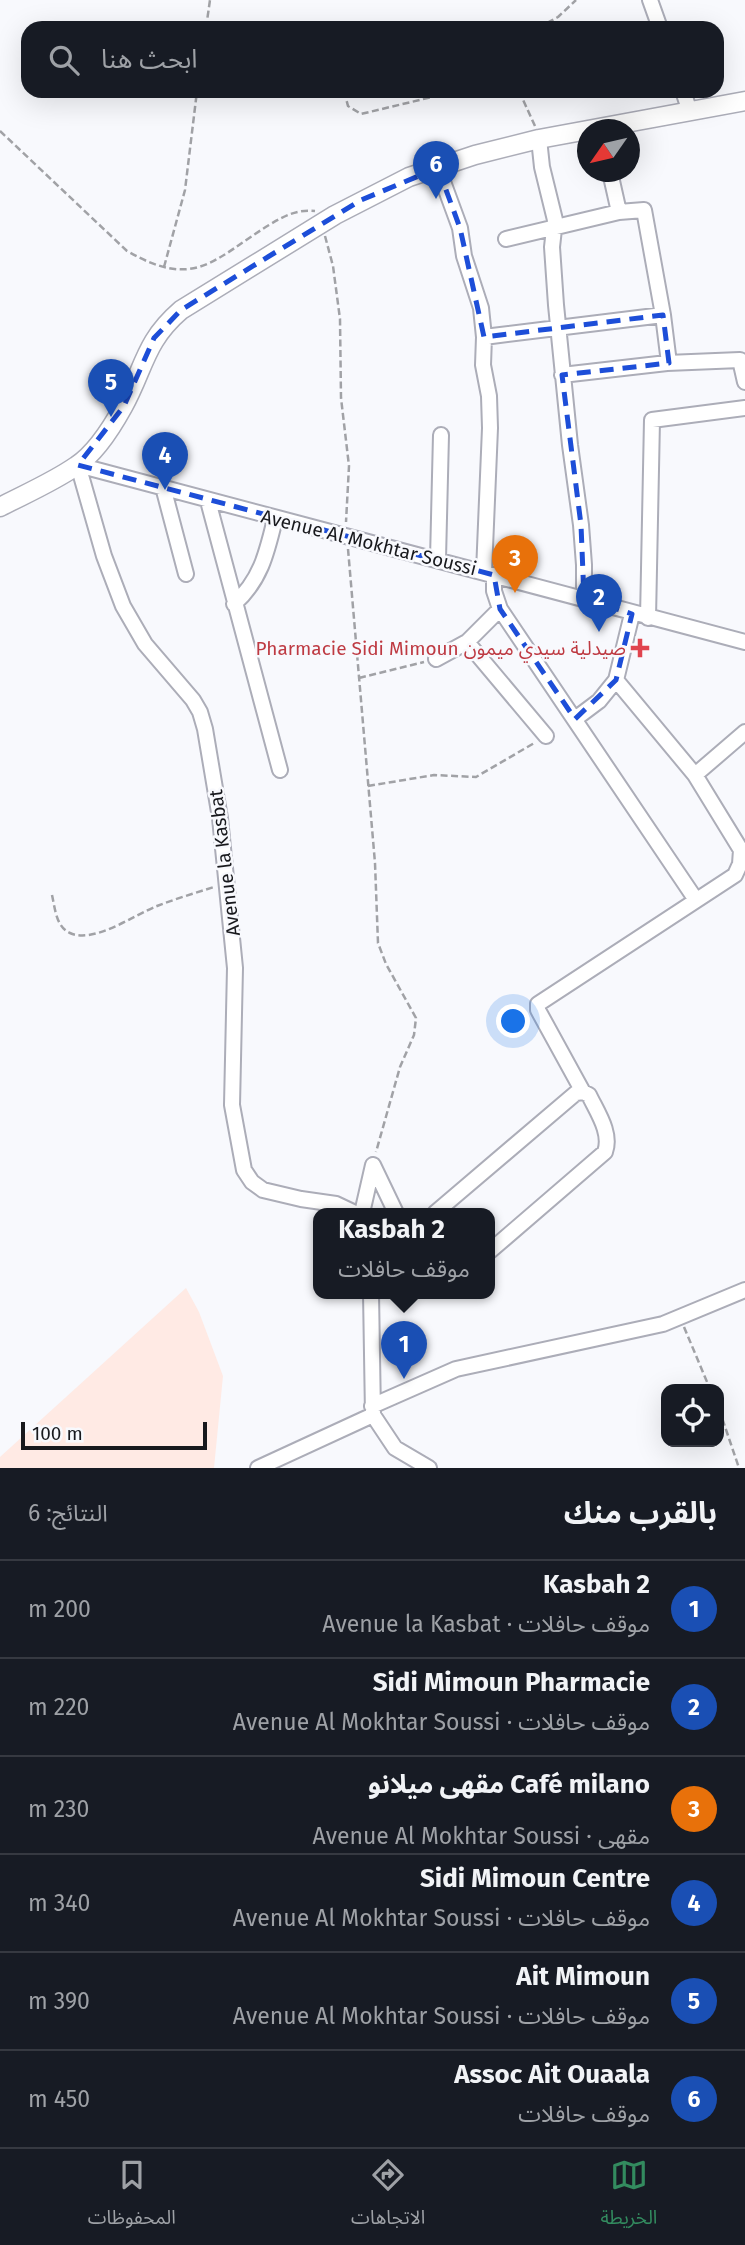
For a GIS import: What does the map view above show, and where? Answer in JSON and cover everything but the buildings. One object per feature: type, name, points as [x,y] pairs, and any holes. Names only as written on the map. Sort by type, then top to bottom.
[{"type":"street","points":[[650,0],[658,21]]},
{"type":"street","points":[[686,98],[690,109]]},
{"type":"street","points":[[640,120],[745,101]]},
{"type":"street","points":[[0,508],[78,465],[103,438],[124,406],[150,346],[166,323],[181,310],[329,219],[382,190],[475,155],[577,132]]},
{"type":"street","points":[[539,139],[542,167],[554,210],[552,247],[558,327],[569,445],[581,525],[584,598]]},
{"type":"street","points":[[438,168],[460,228],[464,256],[481,308],[483,365],[489,396],[490,428],[489,574],[500,609],[696,901]]},
{"type":"street","points":[[612,182],[619,212]]},
{"type":"street","points":[[506,239],[619,212],[644,209],[669,363]]},
{"type":"street","points":[[484,337],[663,315]]},
{"type":"street","points":[[562,375],[669,363],[740,360],[745,382]]},
{"type":"street","points":[[648,618],[652,420],[745,408]]},
{"type":"street","points":[[438,559],[441,435]]},
{"type":"street","name":"Avenue Al Mokhtar Soussi","points":[[78,465],[745,642]]},
{"type":"street","name":"Avenue la Kasbat","points":[[78,465],[104,556],[123,606],[145,644],[200,712],[208,745],[220,818],[235,968],[232,1105],[244,1170],[252,1182],[263,1190],[344,1208]]},
{"type":"street","points":[[163,487],[186,574]]},
{"type":"street","points":[[208,501],[280,770]]},
{"type":"street","points":[[234,604],[256,580],[266,557],[275,519]]},
{"type":"street","points":[[436,659],[467,642],[500,609]]},
{"type":"street","points":[[575,719],[610,690],[632,614]]},
{"type":"street","points":[[467,642],[546,736]]},
{"type":"street","points":[[495,1247],[605,1152],[608,1144],[589,1095],[583,1092],[538,1010],[538,1004],[734,875],[740,864],[741,850],[695,775],[615,680]]},
{"type":"street","points":[[695,775],[745,732]]},
{"type":"street","points":[[441,1208],[576,1093],[583,1092]]},
{"type":"street","points":[[363,1208],[373,1164]]},
{"type":"street","points":[[373,1164],[394,1208]]},
{"type":"street","points":[[258,1468],[456,1369],[663,1324],[745,1290]]},
{"type":"street","points":[[371,1299],[372,1410],[395,1448],[429,1468]]},
{"type":"path","points":[[207,21],[210,0]]},
{"type":"path","points":[[551,21],[576,0]]},
{"type":"path","points":[[164,267],[185,190],[196,98]]},
{"type":"path","points":[[346,98],[348,106],[360,114],[427,98]]},
{"type":"path","points":[[522,98],[539,139]]},
{"type":"path","points":[[0,131],[127,251],[146,262],[164,267],[181,270],[205,265],[294,212],[303,210],[329,219],[340,319],[341,398],[349,467],[347,538],[375,863],[378,943],[386,964],[416,1018],[414,1035],[400,1067],[373,1164]]},
{"type":"path","points":[[359,678],[436,659]]},
{"type":"path","points":[[368,786],[434,775],[476,778],[546,736]]},
{"type":"path","points":[[52,895],[58,922],[68,933],[81,936],[100,933],[156,906],[227,883]]},
{"type":"path","points":[[680,1317],[708,1384]]},
{"type":"path","points":[[724,1424],[739,1468]]},
{"type":"highlighted area","points":[[438,168],[460,228],[484,337],[663,315],[669,363],[562,375],[581,525],[584,598],[632,614],[616,680],[575,719],[500,609],[494,575],[78,465],[124,406],[154,338],[181,310],[361,200]]},
{"type":"shaded area","points":[[186,1288],[199,1312],[223,1376],[214,1468],[0,1468],[0,1457]]},
{"type":"place","name":"Assoc Ait Ouaala","points":[[436,199]]},
{"type":"place","name":"Ait Mimoun","points":[[111,417]]},
{"type":"place","name":"Sidi Mimoun Centre","points":[[165,490]]},
{"type":"place","name":"Café milano مقهى ميلانو","points":[[515,593]]},
{"type":"place","name":"Sidi Mimoun Pharmacie","points":[[599,632]]},
{"type":"place","name":"Pharmacie Sidi Mimoun صيدلية سيدي ميمون","points":[[640,648]]},
{"type":"place","name":"Kasbah 2","points":[[404,1379]]}]
